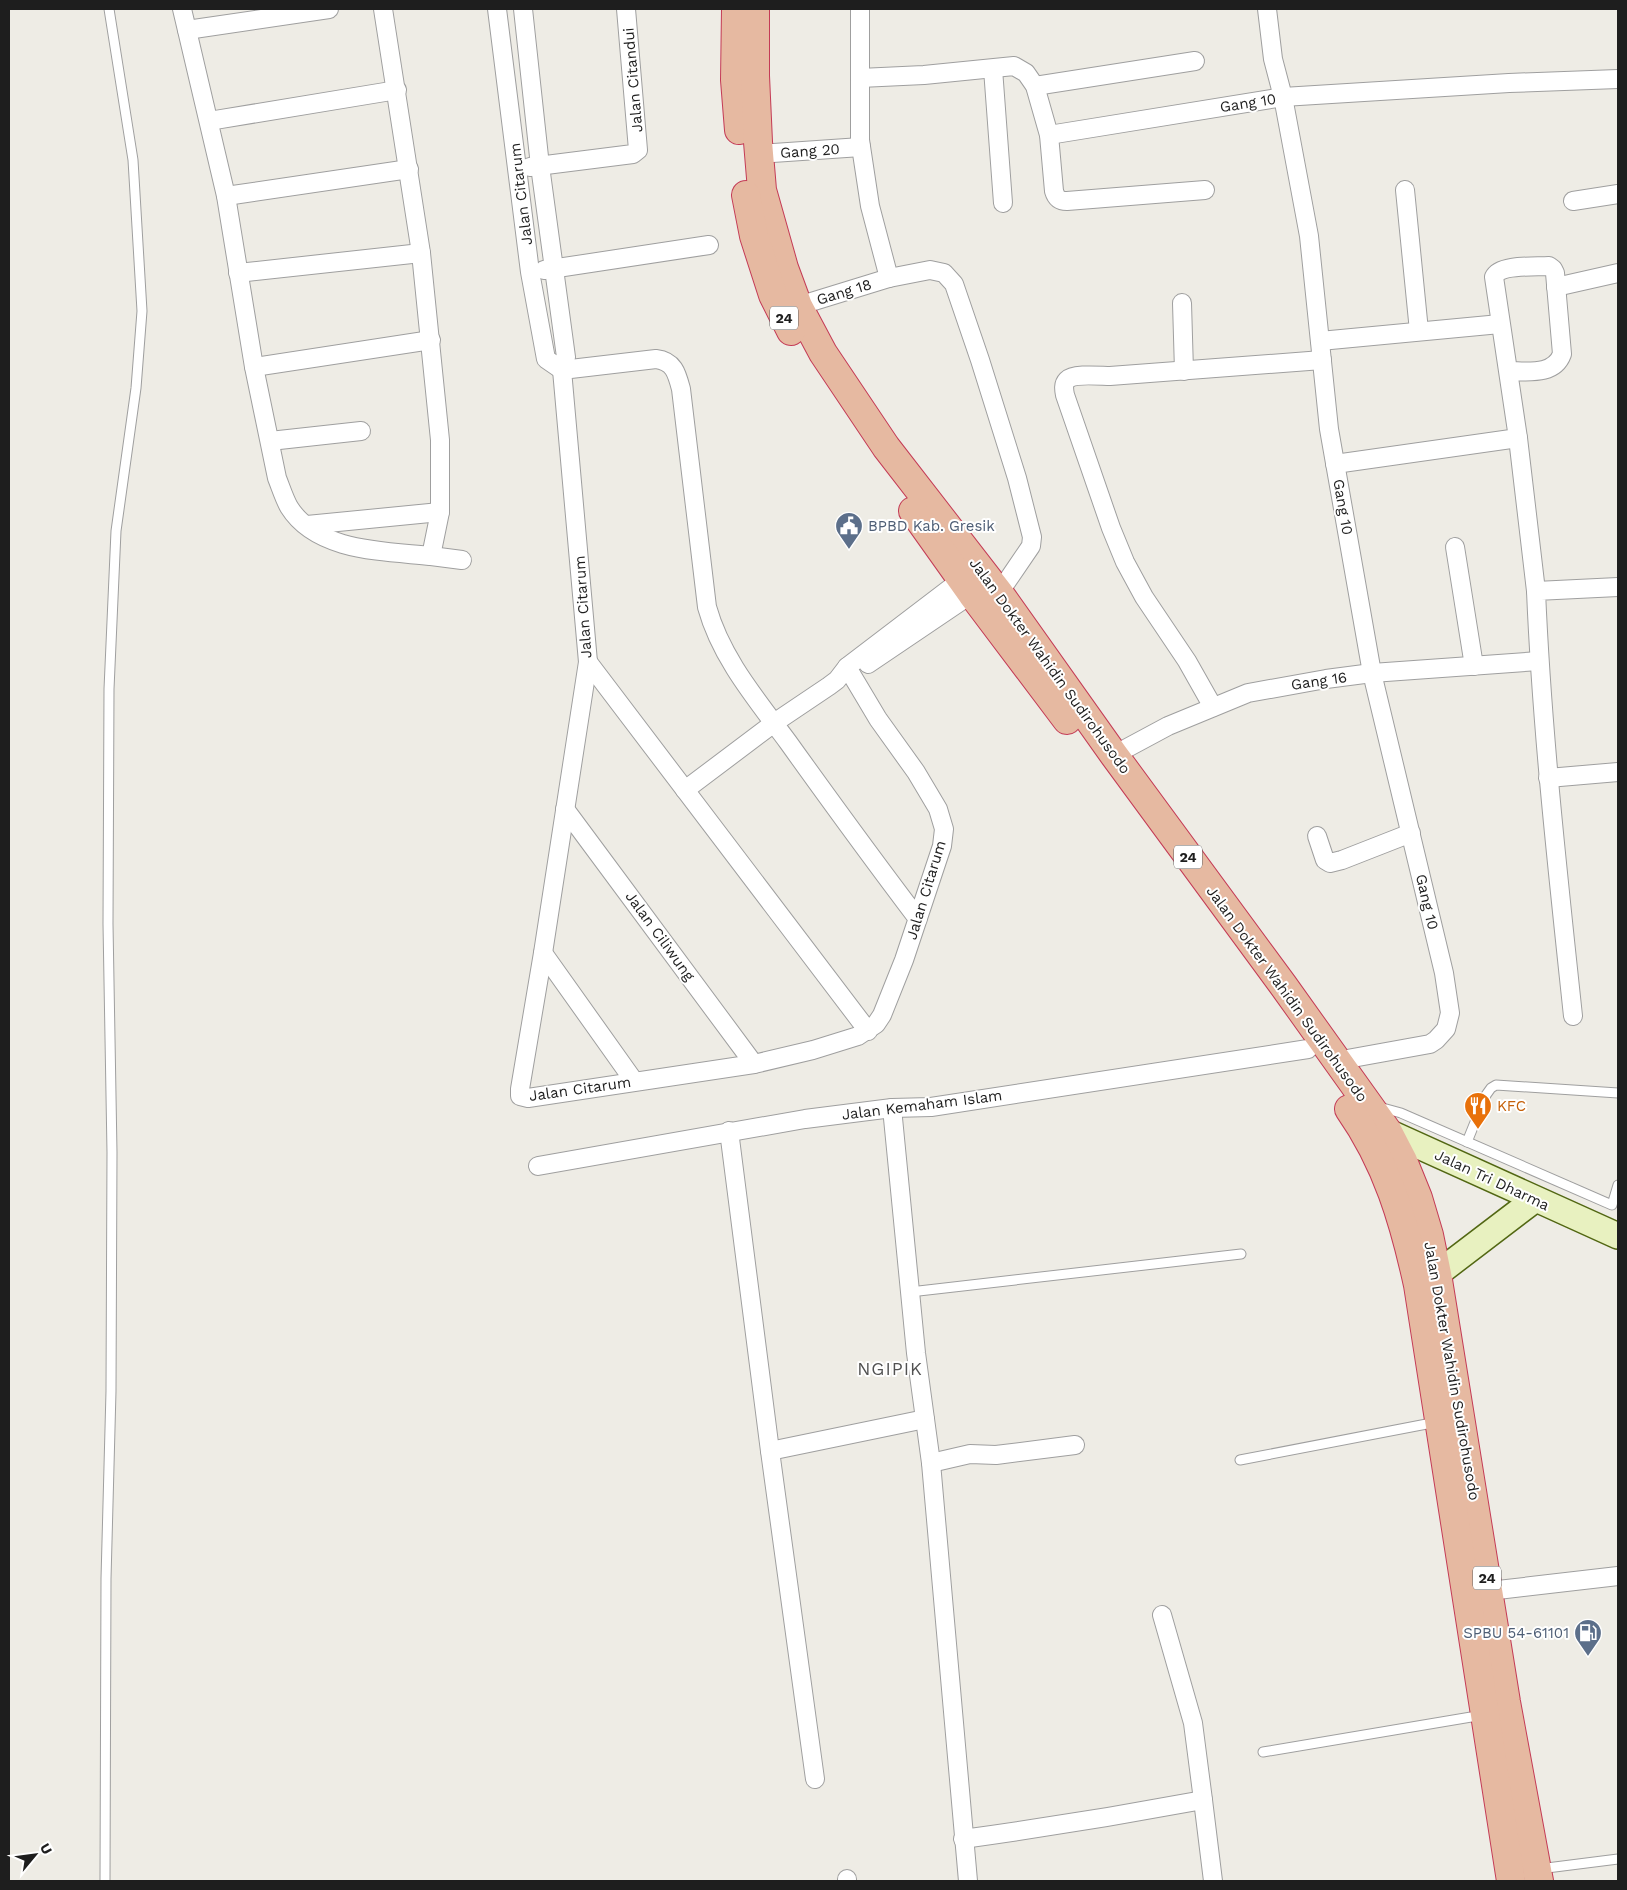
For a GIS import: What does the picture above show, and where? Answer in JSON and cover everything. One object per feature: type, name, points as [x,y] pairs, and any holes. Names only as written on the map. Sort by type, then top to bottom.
[{"type":"highway","name":"Jalan Dokter Wahidin Sudirohusodo","points":[[736,9],[735,80],[741,169],[754,236],[773,295],[807,363],[846,421],[906,501],[980,583],[1114,755],[1283,985],[1366,1103],[1377,1132],[1381,1162],[1405,1229],[1428,1280],[1489,1591],[1506,1702],[1539,1875]]},
{"type":"highway","name":"Jalan Dokter Wahidin Sudirohusodo","points":[[755,9],[755,76],[762,190],[773,233],[798,306],[823,353],[846,390],[919,491],[980,583],[1231,942],[1308,1049],[1377,1132]]},
{"type":"highway","name":"Jalan Dokter Wahidin Sudirohusodo","points":[[1428,1280],[1440,1421],[1511,1881]]},
{"type":"main road","name":"Jalan Tri Dharma","points":[[1377,1132],[1539,1188],[1618,1236]]},
{"type":"main road","points":[[1428,1280],[1539,1188]]},
{"type":"street","points":[[182,9],[226,196],[254,367],[283,495],[298,518],[338,544],[351,548],[462,560]]},
{"type":"street","points":[[187,30],[329,9]]},
{"type":"street","points":[[383,9],[421,254],[440,440],[440,512],[430,556]]},
{"type":"street","name":"Jalan Citarum","points":[[497,9],[519,169],[530,272],[546,360],[562,370]]},
{"type":"street","name":"Jalan Citarum","points":[[522,9],[540,166],[566,357],[562,370],[588,662],[520,1096],[528,1098],[754,1064],[813,1050],[858,1036],[876,1024],[882,1015],[904,960],[942,846],[944,829],[938,809],[916,772],[845,674]]},
{"type":"street","name":"Jalan Citandui","points":[[519,169],[633,154],[638,150],[626,9]]},
{"type":"street","points":[[860,9],[861,147],[870,206],[889,278]]},
{"type":"street","points":[[1267,9],[1274,59],[1283,96],[1509,83],[1618,79]]},
{"type":"street","points":[[1035,86],[1195,61]]},
{"type":"street","points":[[860,78],[1014,66],[1021,69],[1035,86],[1049,135],[1055,195],[1060,200],[1205,190]]},
{"type":"street","points":[[994,69],[1003,203]]},
{"type":"street","points":[[209,121],[396,90]]},
{"type":"street","name":"Gang 10","points":[[1049,135],[1283,96],[1309,236],[1329,429],[1372,673],[1444,973],[1450,1013],[1446,1029],[1430,1044],[1336,1061]]},
{"type":"street","name":"Gang 20","points":[[759,154],[861,147]]},
{"type":"street","points":[[226,196],[409,169]]},
{"type":"street","points":[[1404,190],[1419,331]]},
{"type":"street","points":[[1573,201],[1618,194]]},
{"type":"street","points":[[530,272],[709,245]]},
{"type":"street","points":[[238,273],[421,254]]},
{"type":"street","points":[[1508,371],[1546,370],[1560,359],[1562,354],[1556,287],[1553,269],[1549,266],[1507,268],[1496,272],[1493,280],[1518,438],[1536,591],[1548,778],[1573,1016]]},
{"type":"street","name":"Gang 18","points":[[685,790],[774,723],[980,583],[1031,546],[1032,537],[1018,478],[963,308],[954,284],[944,273],[930,270],[889,278],[798,306]]},
{"type":"street","points":[[1556,287],[1618,273]]},
{"type":"street","points":[[1182,303],[1184,371]]},
{"type":"street","points":[[1320,341],[1500,324]]},
{"type":"street","points":[[254,367],[431,340]]},
{"type":"street","points":[[562,370],[656,359],[669,362],[676,373],[681,389],[707,607],[712,625],[733,666],[918,919]]},
{"type":"street","points":[[1213,707],[1187,660],[1144,597],[1125,562],[1108,521],[1088,458],[1064,395],[1064,386],[1066,380],[1082,376],[1110,376],[1322,360]]},
{"type":"street","points":[[270,441],[362,430]]},
{"type":"street","points":[[1335,464],[1518,438]]},
{"type":"street","points":[[307,525],[440,512]]},
{"type":"street","points":[[1455,546],[1474,666]]},
{"type":"street","points":[[1536,591],[1618,587]]},
{"type":"street","name":"Gang 16","points":[[1114,755],[1168,726],[1248,693],[1372,673],[1539,661]]},
{"type":"street","points":[[588,662],[868,1031]]},
{"type":"street","points":[[1548,778],[1618,772]]},
{"type":"street","name":"Jalan Ciliwung","points":[[565,809],[754,1064]]},
{"type":"street","points":[[1317,836],[1325,860],[1330,863],[1411,834]]},
{"type":"street","points":[[543,953],[634,1081]]},
{"type":"street","name":"Jalan Kemaham Islam","points":[[538,1166],[729,1132],[892,1108],[932,1107],[1308,1049]]},
{"type":"street","points":[[892,1108],[916,1353],[931,1463],[968,1881]]},
{"type":"street","points":[[729,1132],[815,1779]]},
{"type":"street","points":[[770,1451],[925,1419]]},
{"type":"street","points":[[931,1463],[970,1454],[996,1455],[1075,1444]]},
{"type":"street","points":[[1489,1591],[1618,1576]]},
{"type":"street","points":[[1162,1615],[1193,1723],[1213,1881]]},
{"type":"street","points":[[963,1839],[1158,1810],[1203,1800]]},
{"type":"lane","points":[[106,1881],[106,1579],[111,1391],[112,1152],[108,924],[109,689],[116,531],[136,388],[142,311],[132,160],[109,9]]},
{"type":"lane","points":[[1466,1142],[1486,1095],[1496,1085],[1618,1093]]},
{"type":"lane","points":[[1366,1103],[1401,1113],[1466,1142],[1539,1188],[1612,1205],[1618,1185]]},
{"type":"lane","points":[[910,1292],[1241,1254]]},
{"type":"lane","points":[[1240,1460],[1440,1421]]},
{"type":"lane","points":[[1263,1752],[1486,1715]]},
{"type":"lane","points":[[1539,1875],[1618,1859]]},
{"type":"place","name":"BPBD Kab. Gresik","points":[[849,550]]},
{"type":"place","name":"KFC","points":[[1478,1130]]},
{"type":"place","name":"SPBU 54-61101","points":[[1588,1657]]},
{"type":"district","name":"NGIPIK","points":[[890,1369]]}]
